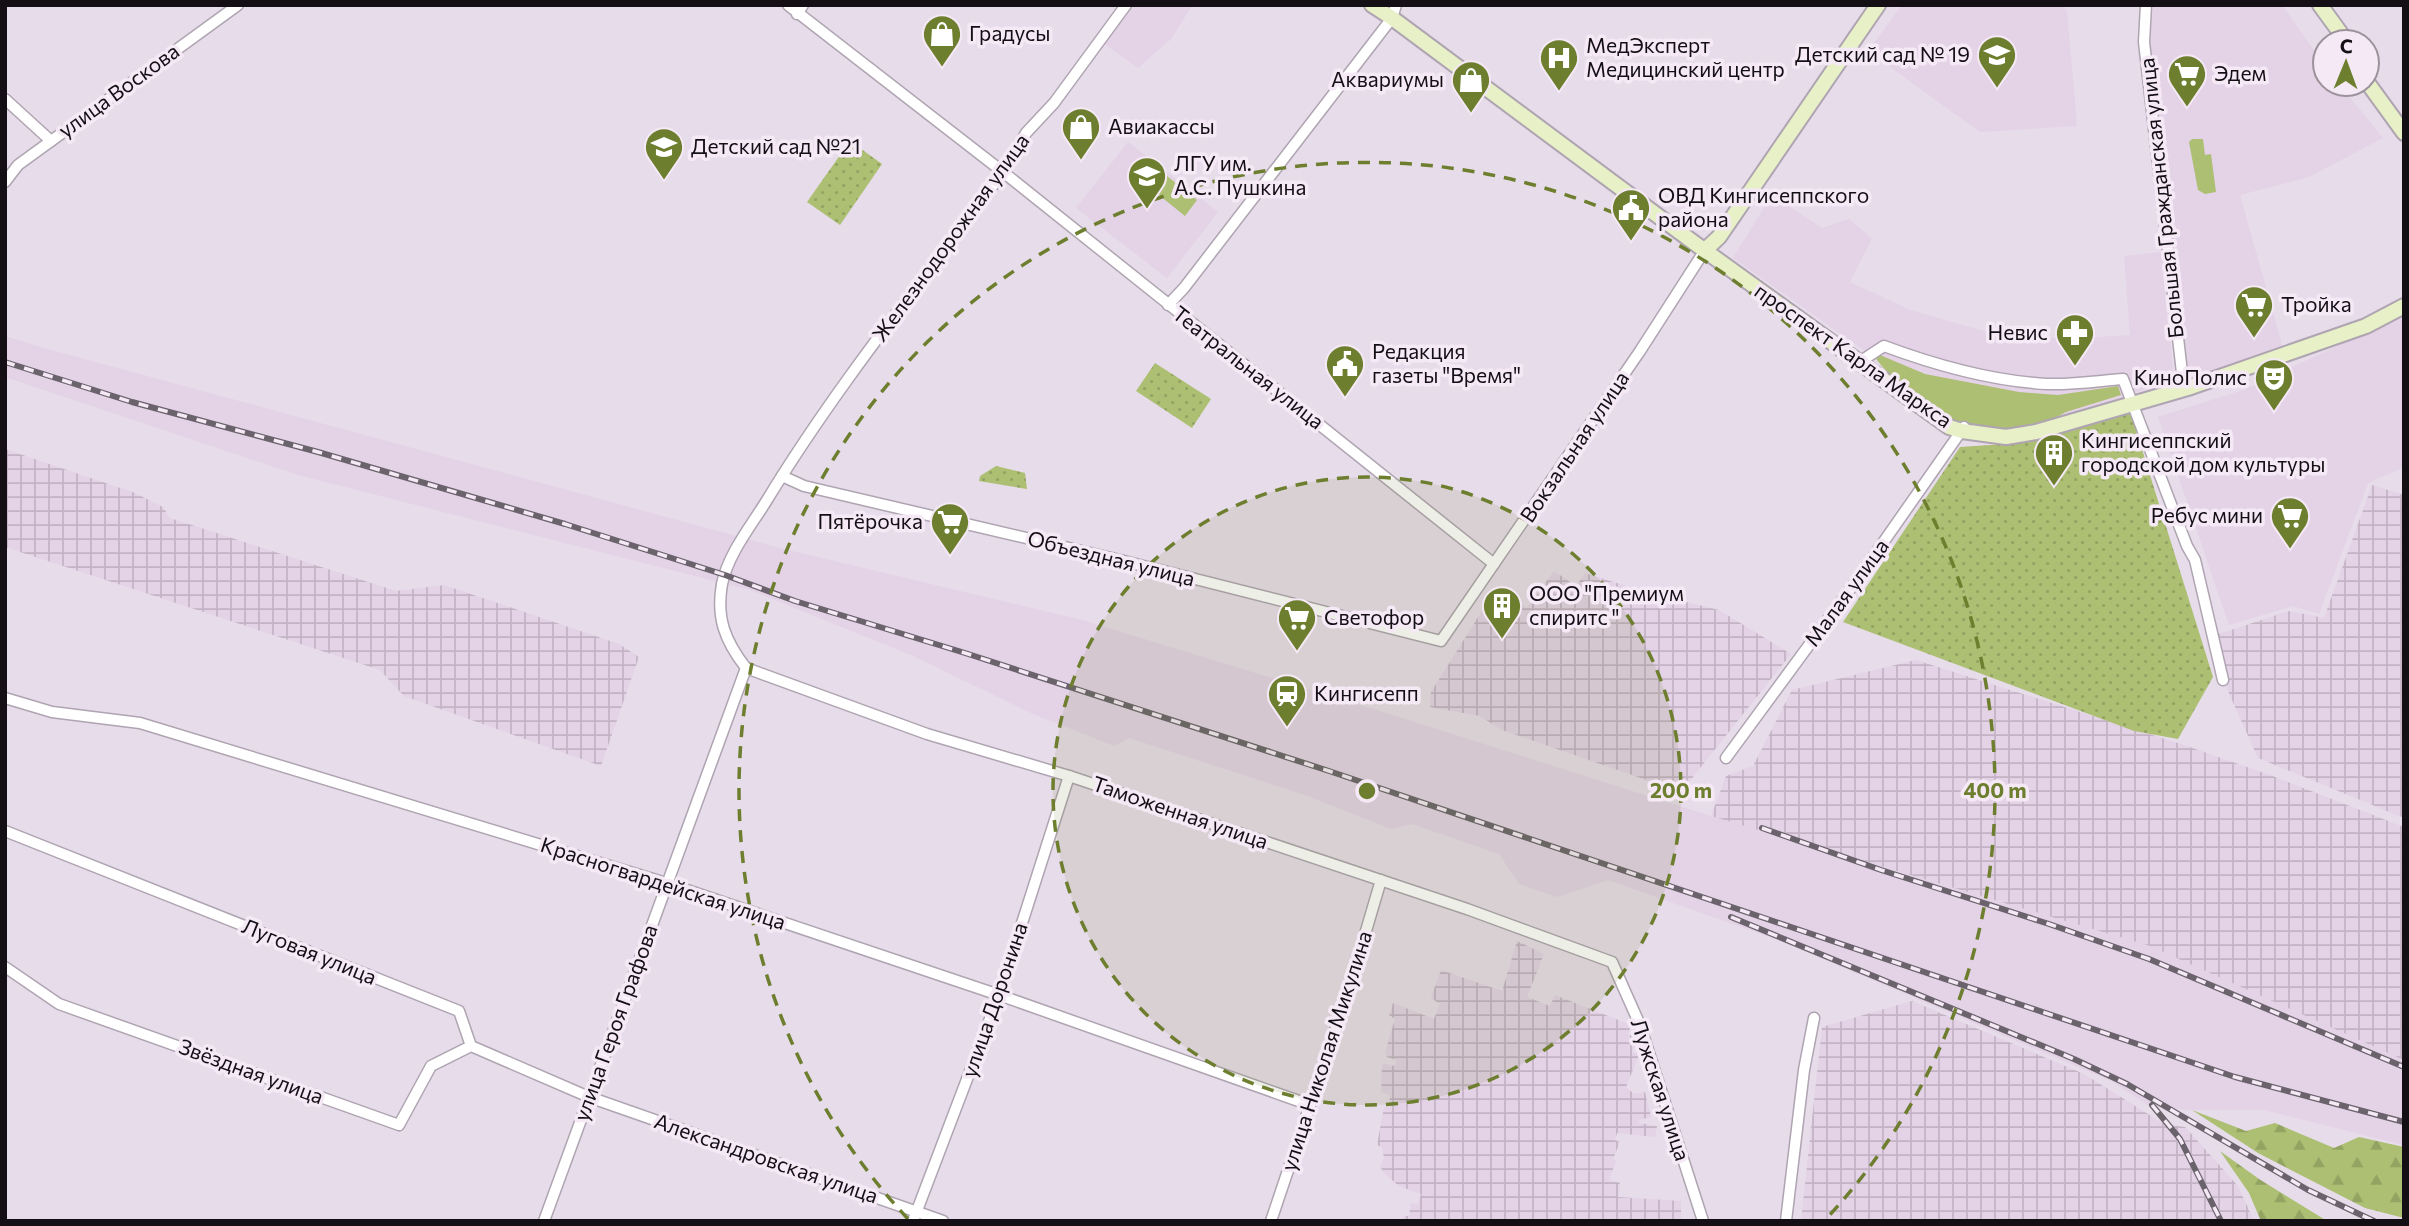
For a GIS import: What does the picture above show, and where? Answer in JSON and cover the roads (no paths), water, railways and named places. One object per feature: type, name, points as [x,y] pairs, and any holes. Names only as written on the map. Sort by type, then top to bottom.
[{"type":"main road","name":"проспект Карла Маркса","points":[[1372,5],[1394,12],[1706,249],[1949,427],[2006,437],[2036,432],[2183,387],[2366,326],[2404,304]]},
{"type":"main road","points":[[1380,5],[1394,12]]},
{"type":"main road","points":[[1706,249],[1719,237],[1878,5]]},
{"type":"main road","points":[[2312,5],[2328,28]]},
{"type":"main road","points":[[2320,5],[2337,28]]},
{"type":"main road","points":[[2381,88],[2404,120]]},
{"type":"main road","points":[[2379,98],[2404,133]]},
{"type":"street","name":"улица Воскова","points":[[5,182],[18,165],[238,5]]},
{"type":"street","name":"Театральная улица","points":[[788,5],[800,10],[1494,564]]},
{"type":"street","name":"Железнодорожная улица","points":[[746,668],[730,648],[721,620],[722,586],[736,551],[782,476],[834,401],[1003,172],[1026,132],[1054,103],[1125,5]]},
{"type":"street","name":"Большая Гражданская улица","points":[[2146,5],[2144,41],[2183,387]]},
{"type":"street","points":[[1168,304],[1184,288],[1394,12]]},
{"type":"street","points":[[5,99],[51,141]]},
{"type":"street","name":"Вокзальная улица","points":[[1441,641],[1640,351],[1706,249]]},
{"type":"street","points":[[1860,362],[1884,346],[1918,359],[1994,376],[2048,384],[2123,379],[2195,560],[2223,680]]},
{"type":"street","name":"Малая улица","points":[[1726,758],[1867,567],[1963,429]]},
{"type":"street","name":"Объездная улица","points":[[782,476],[804,486],[1120,560],[1441,641]]},
{"type":"street","name":"Таможенная улица","points":[[746,668],[927,734],[1069,776],[1528,929],[1612,962]]},
{"type":"street","name":"улица Героя Графова","points":[[544,1221],[746,668]]},
{"type":"street","name":"Красногвардейская улица","points":[[5,698],[52,712],[139,723],[666,883],[999,995],[1310,1105]]},
{"type":"street","name":"улица Доронина","points":[[915,1216],[999,995],[1069,776]]},
{"type":"street","name":"Луговая улица","points":[[5,831],[459,1011],[471,1046]]},
{"type":"street","name":"улица Николая Микулина","points":[[1271,1221],[1348,992],[1381,880]]},
{"type":"street","name":"Лужская улица","points":[[1612,962],[1640,1025],[1703,1221]]},
{"type":"street","name":"Звёздная улица","points":[[5,967],[59,1004],[400,1125],[431,1066],[471,1046]]},
{"type":"street","points":[[1786,1221],[1804,1070],[1814,1018]]},
{"type":"street","points":[[471,1046],[589,1097]]},
{"type":"street","name":"Александровская улица","points":[[589,1097],[915,1216],[943,1221]]},
{"type":"railway","points":[[5,362],[132,402],[318,452],[565,524],[725,575],[795,601],[1329,771],[2235,1077],[2404,1122]]},
{"type":"railway","points":[[1762,828],[2149,959],[2404,1067]]},
{"type":"railway","points":[[1731,917],[2074,1059],[2127,1084],[2308,1190],[2374,1221]]},
{"type":"railway","points":[[2152,1105],[2180,1139],[2221,1221]]},
{"type":"place","name":"Градусы","points":[[942,68]]},
{"type":"place","name":"Детский сад № 19","points":[[1997,89]]},
{"type":"place","name":"МедЭксперт Медицинский центр","points":[[1559,92]]},
{"type":"place","name":"Эдем","points":[[2187,108]]},
{"type":"place","name":"Аквариумы","points":[[1471,114]]},
{"type":"place","name":"Авиакассы","points":[[1081,161]]},
{"type":"place","name":"Детский сад №21","points":[[664,181]]},
{"type":"place","name":"ЛГУ им. А.С. Пушкина","points":[[1147,210]]},
{"type":"place","name":"ОВД Кингисеппского района","points":[[1631,242]]},
{"type":"place","name":"Тройка","points":[[2254,339]]},
{"type":"place","name":"Невис","points":[[2075,367]]},
{"type":"place","name":"Редакция газеты \"Время\"","points":[[1345,398]]},
{"type":"place","name":"КиноПолис","points":[[2274,412]]},
{"type":"place","name":"Кингисеппский городской дом культуры","points":[[2054,487]]},
{"type":"place","name":"Ребус мини","points":[[2290,550]]},
{"type":"place","name":"Пятёрочка","points":[[950,556]]},
{"type":"place","name":"ООО \"Премиум спиритс \"","points":[[1502,640]]},
{"type":"place","name":"Светофор","points":[[1297,652]]},
{"type":"place","name":"Кингисепп","points":[[1287,728]]}]
